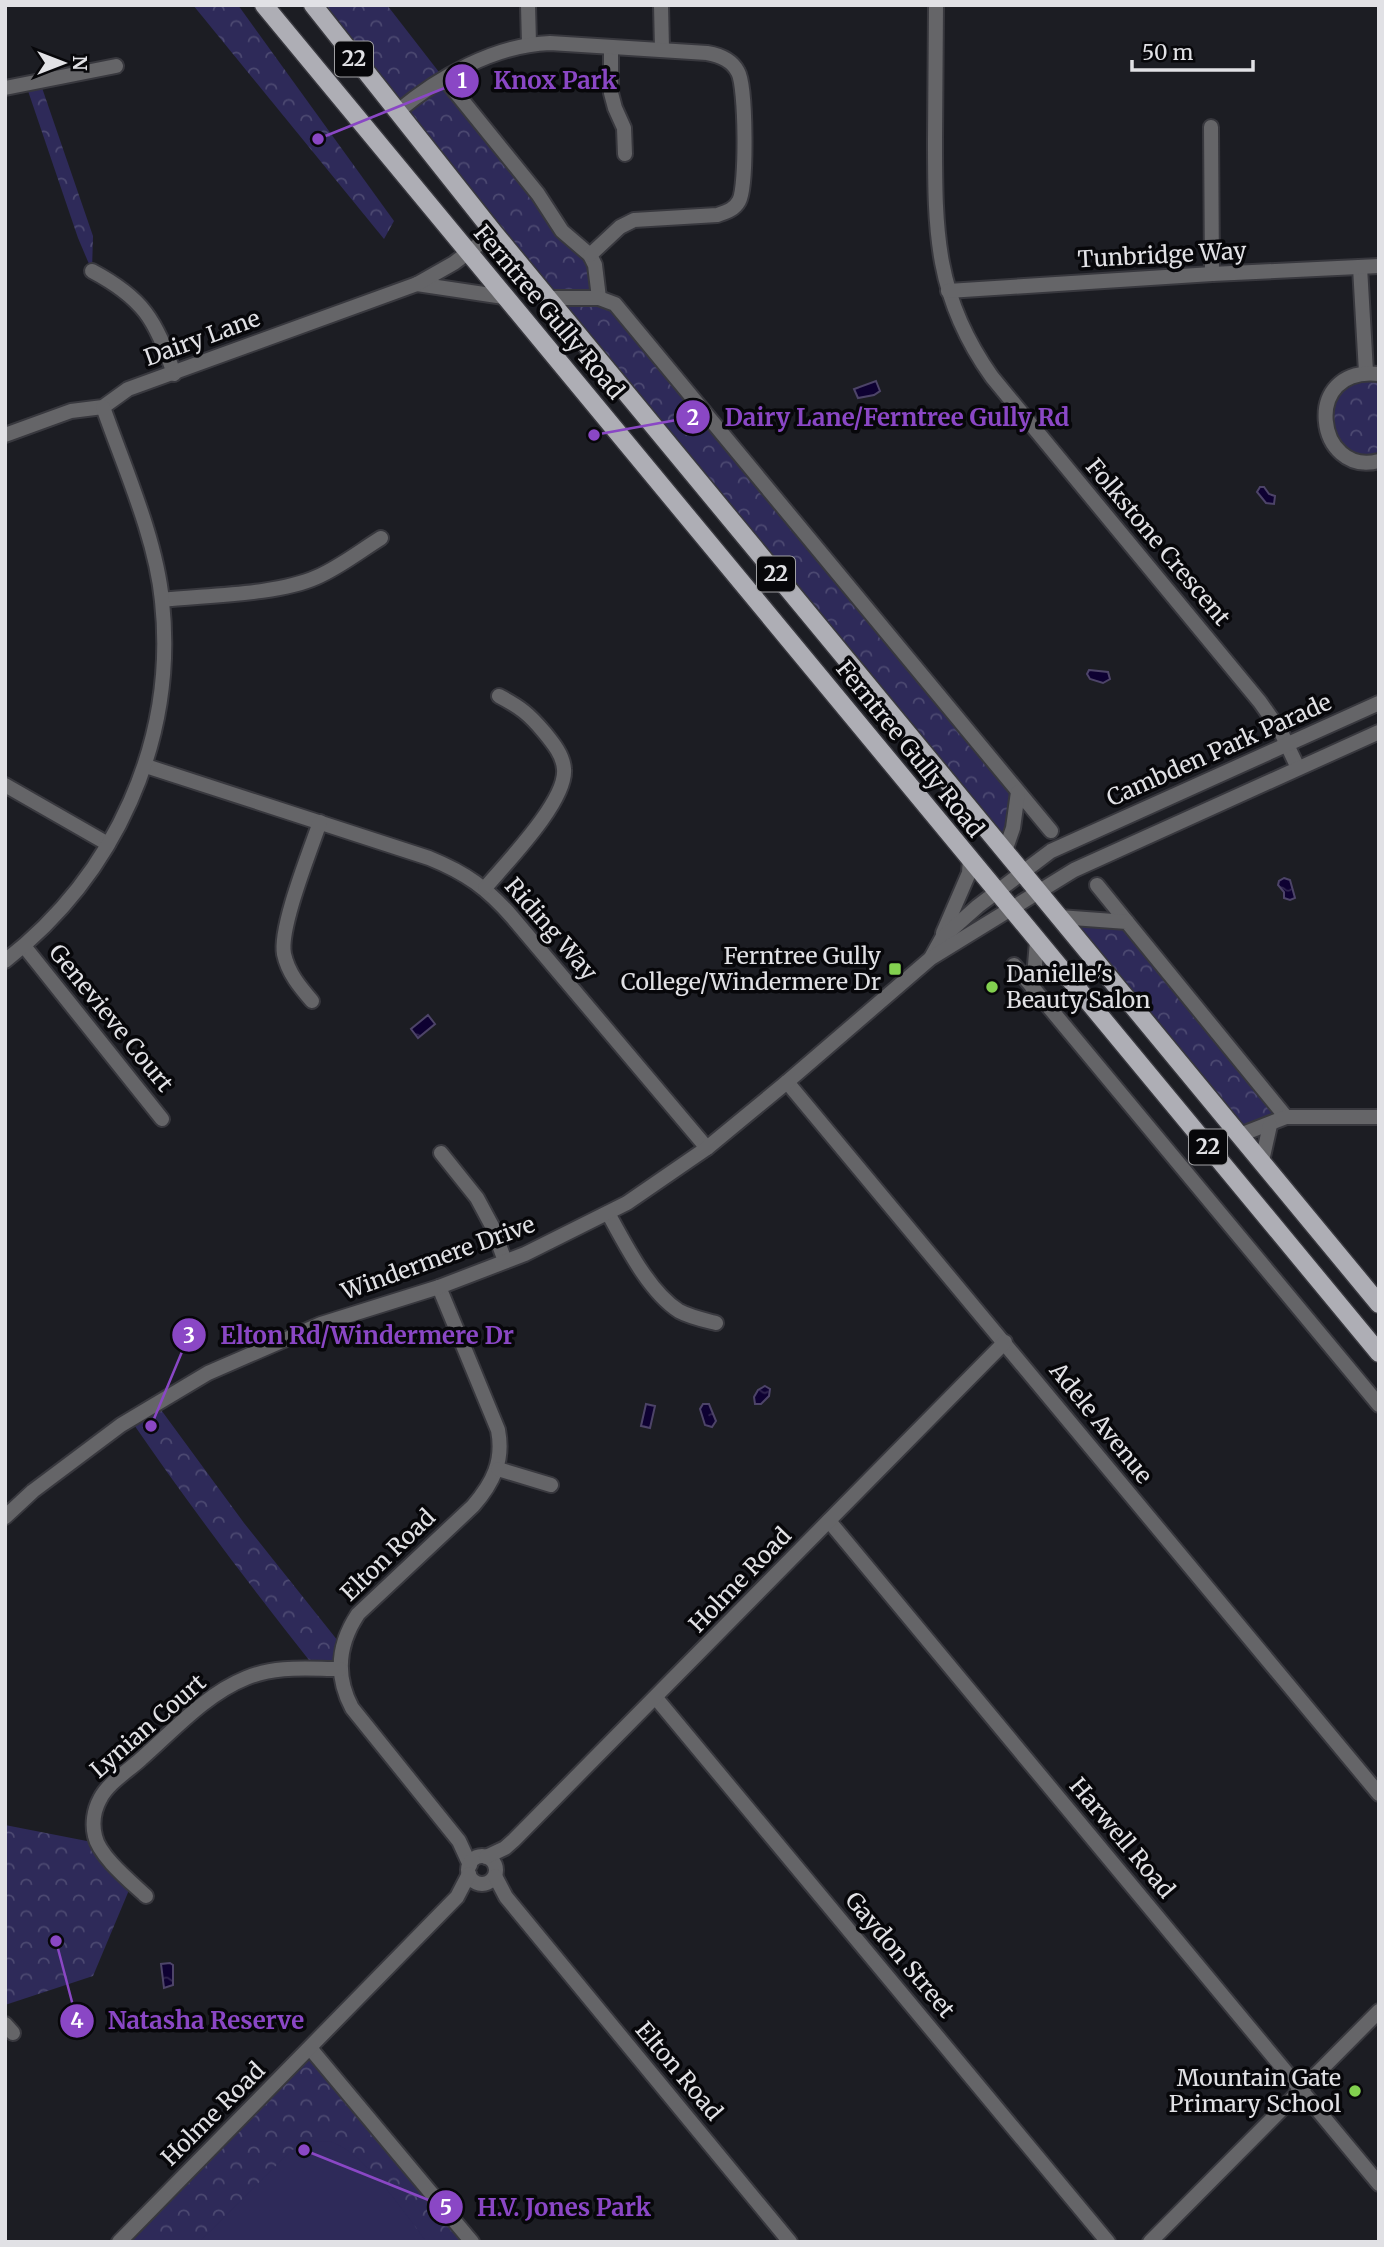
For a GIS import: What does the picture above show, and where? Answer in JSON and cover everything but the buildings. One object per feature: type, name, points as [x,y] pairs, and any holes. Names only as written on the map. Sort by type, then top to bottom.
[{"type":"main road","name":"Ferntree Gully Road","points":[[264,5],[1379,1353]]},
{"type":"main road","name":"Ferntree Gully Road","points":[[313,5],[547,298],[1379,1304]]},
{"type":"street","points":[[528,5],[529,44]]},
{"type":"street","points":[[661,5],[662,49]]},
{"type":"street","name":"Folkstone Crescent","points":[[936,5],[936,227],[948,291],[966,337],[992,377],[1260,702],[1287,744],[1298,768]]},
{"type":"street","points":[[397,111],[414,97],[486,58],[529,44],[662,49],[714,54],[727,60],[737,70],[744,92],[742,195],[732,209],[717,215],[646,218],[629,222],[590,255]]},
{"type":"street","points":[[611,47],[611,93],[624,128],[625,154]]},
{"type":"street","points":[[5,88],[116,66]]},
{"type":"street","points":[[445,79],[538,194],[562,231],[590,255],[595,265],[599,298]]},
{"type":"street","points":[[1211,127],[1212,274]]},
{"type":"street","name":"Dairy Lane","points":[[5,435],[71,411],[103,407],[128,389],[417,284],[468,253],[494,233]]},
{"type":"street","name":"Tunbridge Way","points":[[948,291],[1379,266]]},
{"type":"street","points":[[1360,267],[1372,373],[1352,376],[1340,383],[1331,393],[1325,407],[1324,421],[1331,441],[1346,456],[1359,462],[1379,461]]},
{"type":"street","points":[[92,271],[122,289],[151,317],[174,374]]},
{"type":"street","name":"Dairy Lane","points":[[417,284],[505,297]]},
{"type":"street","name":"Ferntree Gully Road","points":[[547,298],[599,298],[611,301],[618,307],[1018,792],[1013,828],[1006,850]]},
{"type":"street","points":[[5,961],[24,946],[71,898],[108,844],[130,804],[146,766],[161,688],[162,600],[151,546],[103,407]]},
{"type":"street","points":[[162,600],[301,583],[332,570],[381,538]]},
{"type":"street","points":[[485,888],[554,804],[565,777],[564,766],[555,746],[525,710],[499,696]]},
{"type":"street","name":"Cambden Park Parade","points":[[996,892],[1051,851],[1379,703]]},
{"type":"street","points":[[1039,891],[1093,861],[1379,732]]},
{"type":"street","name":"Riding Way","points":[[146,766],[429,858],[485,888],[707,1148]]},
{"type":"street","points":[[5,785],[108,844]]},
{"type":"street","points":[[1018,792],[1051,831]]},
{"type":"street","points":[[312,1000],[287,965],[283,936],[320,822]]},
{"type":"street","points":[[1079,838],[1093,861]]},
{"type":"street","name":"Windermere Drive","points":[[931,958],[969,873],[970,859]]},
{"type":"street","points":[[1097,885],[1286,1117]]},
{"type":"street","name":"Windermere Drive","points":[[5,1517],[33,1491],[121,1425],[208,1373],[321,1324],[439,1287],[549,1243],[646,1190],[707,1148],[931,958],[1039,891]]},
{"type":"street","name":"Windermere Drive","points":[[942,937],[996,892]]},
{"type":"street","points":[[1059,917],[1127,922]]},
{"type":"street","points":[[1033,989],[1037,941]]},
{"type":"street","name":"Genevieve Court","points":[[24,946],[162,1119]]},
{"type":"street","points":[[1014,965],[1379,1405]]},
{"type":"street","name":"Adele Avenue","points":[[788,1082],[1379,1794]]},
{"type":"street","points":[[1240,1135],[1286,1117],[1379,1117]]},
{"type":"street","points":[[1262,1161],[1270,1125]]},
{"type":"street","points":[[441,1153],[477,1198],[492,1226],[505,1261]]},
{"type":"street","points":[[608,1213],[640,1266],[667,1301],[680,1311],[716,1323]]},
{"type":"street","points":[[439,1287],[498,1430],[498,1469],[551,1485]]},
{"type":"street","name":"Holme Road","points":[[119,2242],[1005,1342]]},
{"type":"street","name":"Elton Road","points":[[498,1469],[473,1506],[358,1614],[349,1627],[342,1647],[340,1670],[346,1696],[361,1722],[790,2242]]},
{"type":"street","name":"Harwell Road","points":[[829,1521],[1379,2184]]},
{"type":"street","name":"Lynian Court","points":[[146,1896],[97,1843],[95,1811],[107,1789],[207,1702],[234,1683],[275,1670],[340,1670]]},
{"type":"street","name":"Gaydon Street","points":[[656,1698],[1108,2242]]},
{"type":"street","points":[[1150,2242],[1379,2011]]},
{"type":"street","points":[[310,2048],[472,2242]]},
{"type":"green space","points":[[193,5],[238,5],[394,221],[384,239]]},
{"type":"green space","points":[[315,5],[387,5],[585,250],[607,299],[1018,792],[1005,851]]},
{"type":"green space","points":[[40,82],[93,236],[92,271],[78,238],[26,85]]},
{"type":"green space","points":[[1379,374],[1379,461],[1335,447],[1325,407],[1342,382]]},
{"type":"green space","points":[[1059,917],[1127,922],[1286,1117],[1240,1135]]},
{"type":"green space","points":[[156,1403],[244,1523],[342,1646],[340,1661],[316,1669],[175,1483],[130,1419]]},
{"type":"green space","points":[[5,1825],[97,1843],[132,1883],[93,1976],[5,2005]]},
{"type":"green space","points":[[310,2048],[472,2242],[123,2242]]},
{"type":"green space","points":[[328,2141],[341,2146],[369,2169],[427,2242],[199,2242],[292,2150],[314,2142]]},
{"type":"water","points":[[876,381],[880,391],[858,398],[854,389]]},
{"type":"water","points":[[1260,487],[1275,496],[1274,504],[1266,503],[1257,492]]},
{"type":"water","points":[[1089,670],[1108,672],[1110,679],[1103,683],[1090,679],[1087,674]]},
{"type":"water","points":[[1284,878],[1290,880],[1295,898],[1284,898],[1284,892],[1278,885]]},
{"type":"water","points":[[428,1015],[435,1024],[418,1038],[411,1029]]},
{"type":"water","points":[[765,1386],[770,1389],[769,1396],[761,1404],[755,1404],[754,1397],[758,1390]]},
{"type":"water","points":[[646,1404],[655,1406],[650,1428],[641,1426]]},
{"type":"water","points":[[703,1404],[709,1404],[716,1421],[712,1427],[705,1425],[700,1409]]},
{"type":"water","points":[[161,1964],[173,1965],[173,1985],[164,1988]]},
{"type":"place","name":"Knox Park","points":[[318,139]]},
{"type":"place","name":"Dairy Lane/Ferntree Gully Rd","points":[[594,435]]},
{"type":"place","name":"Ferntree Gully College/Windermere Dr","points":[[895,969]]},
{"type":"place","name":"Danielle's Beauty Salon","points":[[992,987]]},
{"type":"place","name":"Elton Rd/Windermere Dr","points":[[151,1426]]},
{"type":"place","name":"Natasha Reserve","points":[[56,1941]]},
{"type":"place","name":"Mountain Gate Primary School","points":[[1355,2091]]},
{"type":"place","name":"H.V. Jones Park","points":[[304,2150]]}]
